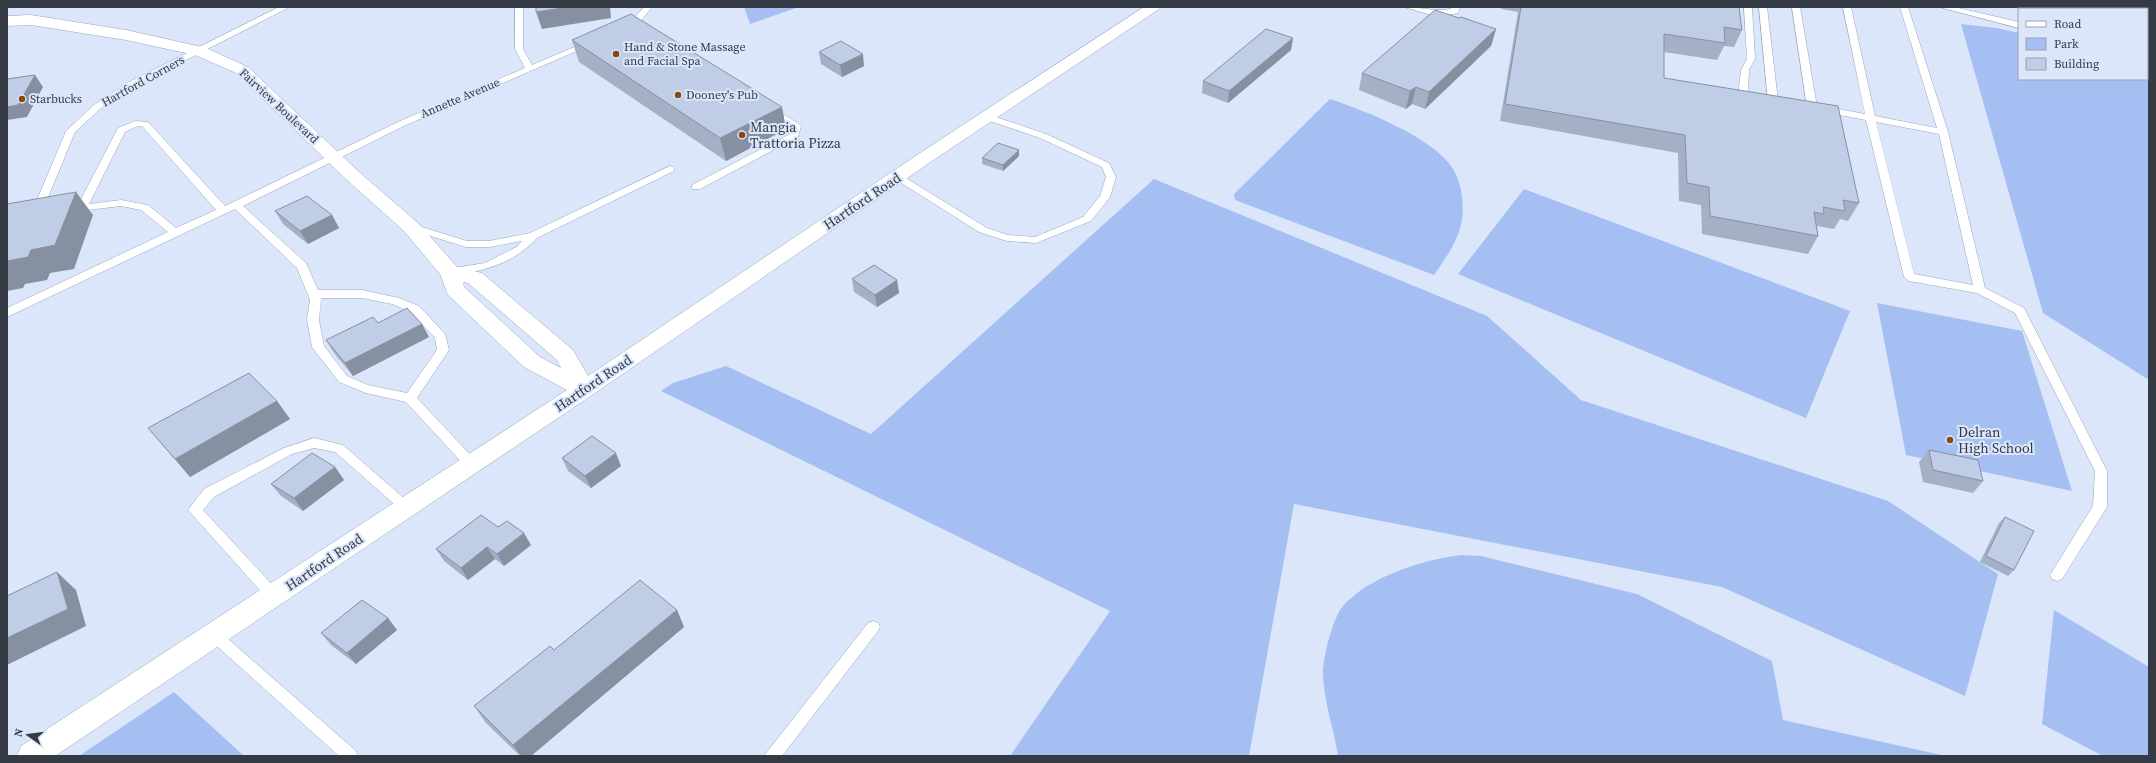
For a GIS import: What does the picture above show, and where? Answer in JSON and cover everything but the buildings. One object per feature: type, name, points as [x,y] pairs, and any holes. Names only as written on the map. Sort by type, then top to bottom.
[{"type":"street","name":"Hartford Road","points":[[31,756],[584,390],[986,117],[1154,7]]},
{"type":"street","name":"Fairview Boulevard","points":[[7,21],[31,20],[60,26],[126,35],[200,51],[242,70],[410,227],[450,272],[455,290],[532,362],[584,390]]},
{"type":"street","name":"Fairview Boulevard","points":[[7,31],[60,26]]},
{"type":"lane","name":"Hartford Corners","points":[[82,207],[32,216],[70,131],[97,107],[130,86],[286,7]]},
{"type":"lane","points":[[519,7],[519,49],[530,69]]},
{"type":"lane","points":[[618,32],[635,28],[648,7]]},
{"type":"lane","points":[[1408,7],[1438,14],[1455,11],[1456,7]]},
{"type":"lane","points":[[1748,7],[1751,59],[1745,70],[1743,96],[1786,103]]},
{"type":"lane","points":[[1763,7],[1773,101]]},
{"type":"lane","points":[[1796,7],[1812,107]]},
{"type":"lane","points":[[1847,7],[1870,118],[1909,277],[1980,290],[2020,311],[2034,342],[2101,471],[2100,507],[2057,576]]},
{"type":"lane","points":[[1904,7],[1943,132],[1980,290]]},
{"type":"lane","points":[[1942,7],[2018,25]]},
{"type":"lane","name":"Annette Avenue","points":[[7,313],[236,205],[333,156],[403,123],[598,40]]},
{"type":"lane","points":[[696,187],[795,135],[796,126],[764,105]]},
{"type":"lane","points":[[1799,105],[1943,132]]},
{"type":"lane","points":[[897,177],[983,230],[1007,238],[1036,240],[1087,219],[1105,197],[1111,177],[1106,165],[1043,136],[986,117]]},
{"type":"lane","points":[[82,207],[121,130],[129,125],[138,123],[145,124],[223,211]]},
{"type":"lane","points":[[410,227],[466,244],[489,244],[533,236],[670,169]]},
{"type":"lane","points":[[82,207],[121,203],[144,207],[175,233]]},
{"type":"lane","points":[[236,205],[302,266],[316,300],[313,320],[318,347],[343,379],[366,389],[410,398],[471,464]]},
{"type":"lane","points":[[450,272],[488,266],[522,248],[533,236]]},
{"type":"lane","points":[[313,294],[362,294],[395,301],[415,309],[441,337],[443,350],[410,398]]},
{"type":"lane","points":[[273,595],[196,510],[209,493],[288,451],[314,442],[339,448],[407,507]]},
{"type":"lane","points":[[772,756],[873,627]]},
{"type":"lane","points":[[214,634],[350,756]]},
{"type":"green space","points":[[744,7],[799,7],[750,24]]},
{"type":"green space","points":[[1961,24],[1997,28],[2018,33],[2018,80],[2148,80],[2149,60],[2149,380],[2043,313]]},
{"type":"green space","points":[[1330,99],[1395,125],[1428,144],[1441,155],[1455,172],[1462,194],[1463,209],[1461,224],[1454,244],[1434,275],[1235,200],[1234,194]]},
{"type":"green space","points":[[1154,179],[1487,316],[1581,400],[1888,501],[1998,574],[1965,696],[1722,587],[1294,504],[1249,756],[1010,756],[1110,611],[661,391],[673,383],[726,366],[871,434]]},
{"type":"green space","points":[[1524,189],[1850,311],[1806,418],[1458,274]]},
{"type":"green space","points":[[1877,303],[2022,331],[2072,491],[1906,455]]},
{"type":"green space","points":[[1461,555],[1481,556],[1637,594],[1772,661],[1783,720],[1946,756],[1338,756],[1325,695],[1323,668],[1329,639],[1339,612],[1354,595],[1382,578],[1414,565]]},
{"type":"green space","points":[[2054,610],[2149,667],[2149,756],[2103,756],[2042,724]]},
{"type":"green space","points":[[174,692],[244,756],[79,756]]},
{"type":"place","name":"Hand & Stone Massage and Facial Spa","points":[[616,54]]},
{"type":"place","name":"Dooney's Pub","points":[[678,95]]},
{"type":"place","name":"Starbucks","points":[[22,99]]},
{"type":"place","name":"Mangia Trattoria Pizza","points":[[742,135]]},
{"type":"place","name":"Delran High School","points":[[1950,440]]}]
